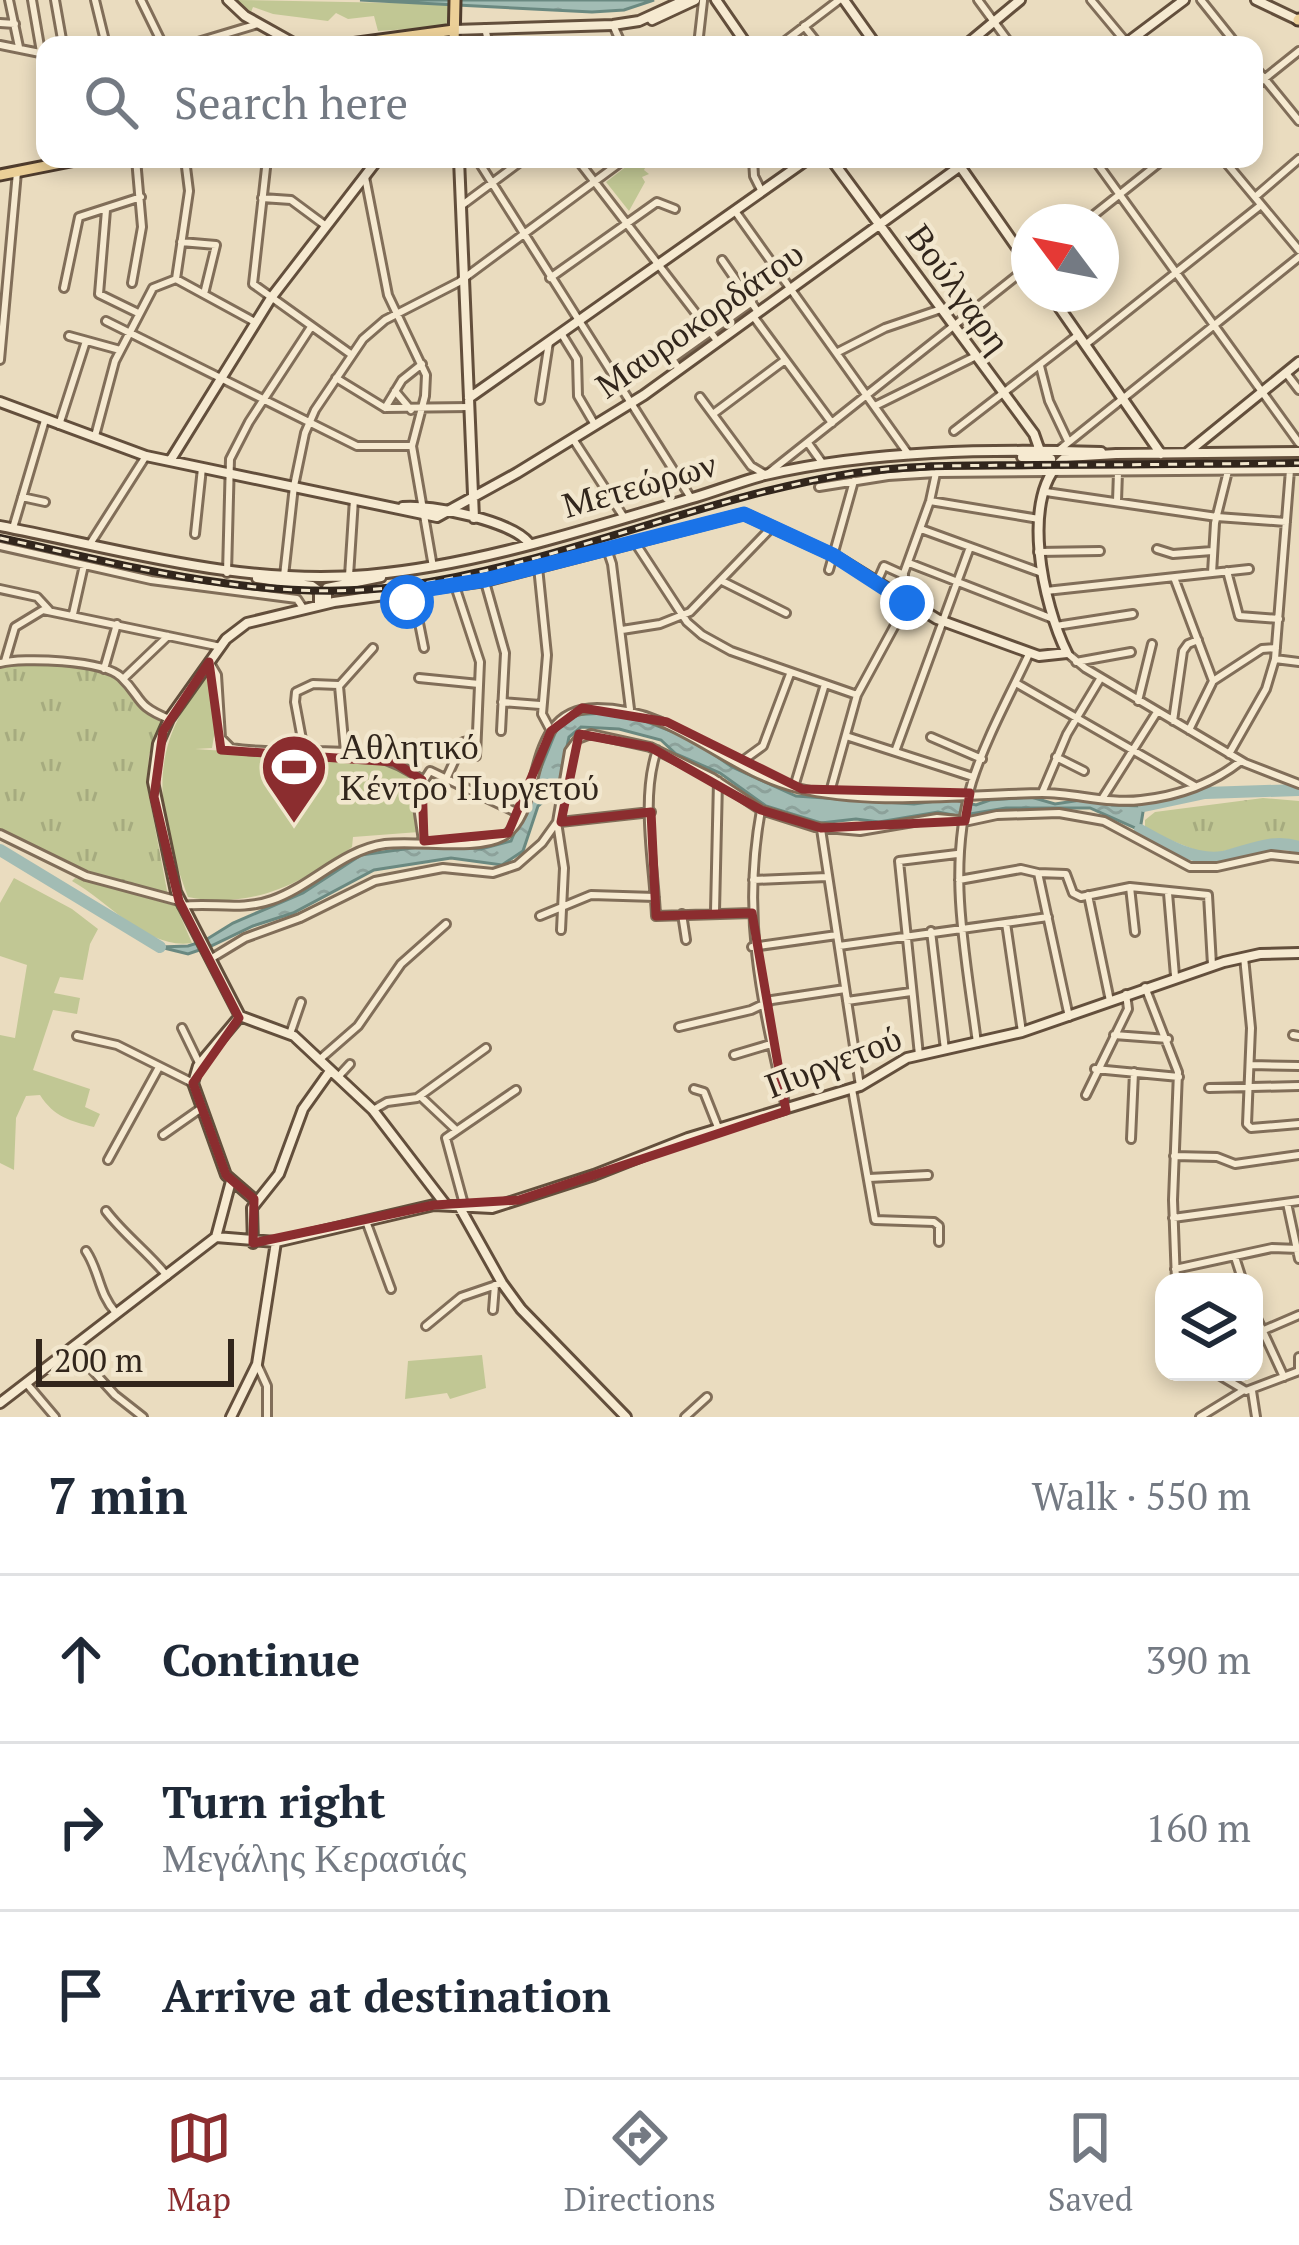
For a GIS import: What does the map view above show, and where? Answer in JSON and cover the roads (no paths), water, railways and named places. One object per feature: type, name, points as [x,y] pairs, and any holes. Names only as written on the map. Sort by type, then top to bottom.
[{"type":"main road","points":[[454,36],[455,0]]},
{"type":"main road","points":[[416,36],[454,26]]},
{"type":"main road","points":[[0,175],[37,168]]},
{"type":"street","points":[[9,0],[19,47]]},
{"type":"street","points":[[32,0],[39,36]]},
{"type":"street","points":[[55,0],[61,36]]},
{"type":"street","points":[[95,0],[104,36]]},
{"type":"street","points":[[141,0],[159,36]]},
{"type":"street","points":[[228,0],[280,36]]},
{"type":"street","points":[[638,21],[685,0]]},
{"type":"street","points":[[454,26],[613,25],[670,15],[698,0],[717,3],[741,36]]},
{"type":"street","points":[[698,0],[698,36]]},
{"type":"street","points":[[791,36],[842,0],[869,36]]},
{"type":"street","points":[[978,0],[1004,36]]},
{"type":"street","points":[[978,36],[1020,0]]},
{"type":"street","points":[[1091,0],[1120,36]]},
{"type":"street","points":[[1137,36],[1184,0]]},
{"type":"street","points":[[1201,0],[1230,36]]},
{"type":"street","points":[[1256,0],[1299,20]]},
{"type":"street","points":[[0,22],[15,24]]},
{"type":"street","points":[[613,25],[618,36]]},
{"type":"street","points":[[261,26],[266,36]]},
{"type":"street","points":[[223,36],[261,26]]},
{"type":"street","points":[[804,26],[812,36]]},
{"type":"street","points":[[484,28],[486,36]]},
{"type":"street","points":[[0,45],[36,51]]},
{"type":"street","points":[[1265,79],[1299,51]]},
{"type":"street","points":[[1263,77],[1299,121]]},
{"type":"street","points":[[1255,196],[1299,159]]},
{"type":"street","points":[[133,283],[142,227],[137,168]]},
{"type":"street","points":[[176,279],[189,191],[186,168]]},
{"type":"street","points":[[266,168],[252,283],[352,355]]},
{"type":"street","points":[[170,461],[271,298],[371,168]]},
{"type":"street","points":[[459,168],[474,518]]},
{"type":"street","points":[[482,168],[691,498]]},
{"type":"street","points":[[461,206],[512,168]]},
{"type":"street","points":[[584,168],[718,342]]},
{"type":"street","points":[[284,576],[294,486],[309,423],[370,332],[464,278],[613,168]]},
{"type":"street","points":[[754,168],[762,192]]},
{"type":"street","points":[[336,378],[385,408],[469,403],[795,168]]},
{"type":"street","name":"Βούλγαρη","points":[[838,168],[1036,437],[1040,451]]},
{"type":"street","name":"Μαυροκορδάτου","points":[[452,511],[631,404],[952,168]]},
{"type":"street","points":[[961,168],[1011,239]]},
{"type":"street","points":[[1101,168],[1299,447]]},
{"type":"street","points":[[1107,204],[1153,168]]},
{"type":"street","points":[[1057,451],[1299,253],[1231,168]]},
{"type":"street","points":[[0,360],[17,172]]},
{"type":"street","points":[[365,176],[385,283],[422,364],[426,386],[412,446],[433,567]]},
{"type":"street","points":[[64,288],[79,217],[141,197]]},
{"type":"street","points":[[262,198],[291,200],[326,226]]},
{"type":"street","points":[[550,278],[657,202],[675,209]]},
{"type":"street","points":[[1085,345],[1262,205]]},
{"type":"street","points":[[106,210],[99,294],[138,313]]},
{"type":"street","points":[[735,211],[909,455]]},
{"type":"street","points":[[181,242],[216,245],[204,294]]},
{"type":"street","points":[[722,260],[785,360],[832,423]]},
{"type":"street","points":[[94,440],[128,332],[149,291],[176,279]]},
{"type":"street","points":[[176,279],[255,322]]},
{"type":"street","points":[[700,397],[751,466],[766,475],[1011,280]]},
{"type":"street","points":[[838,352],[885,328],[941,309]]},
{"type":"street","points":[[680,370],[672,358],[754,310]]},
{"type":"street","points":[[1062,312],[1161,454]]},
{"type":"street","points":[[106,320],[361,447],[412,446]]},
{"type":"street","points":[[311,327],[232,452],[227,473],[230,573],[312,586],[323,603]]},
{"type":"street","points":[[561,333],[576,356],[578,396],[596,425]]},
{"type":"street","points":[[955,430],[1078,335]]},
{"type":"street","points":[[69,336],[120,350]]},
{"type":"street","points":[[59,425],[86,341]]},
{"type":"street","points":[[540,400],[549,342]]},
{"type":"street","points":[[876,405],[976,356]]},
{"type":"street","points":[[712,414],[785,360]]},
{"type":"street","points":[[1186,454],[1299,362]]},
{"type":"street","points":[[385,408],[422,364]]},
{"type":"street","points":[[1040,365],[1049,401],[1068,441]]},
{"type":"street","points":[[1286,373],[1299,390]]},
{"type":"street","points":[[395,391],[411,410]]},
{"type":"street","points":[[0,402],[146,456],[396,509],[452,511],[523,535],[529,543]]},
{"type":"street","points":[[13,528],[45,420]]},
{"type":"street","points":[[573,439],[623,516]]},
{"type":"street","points":[[808,442],[823,464]]},
{"type":"street","name":"Μετεώρων","points":[[0,526],[230,573],[349,576],[433,567],[766,475],[823,464],[909,455],[1186,454],[1299,447]]},
{"type":"street","points":[[991,453],[1051,459],[1038,552],[1067,653],[1241,761],[1299,784]]},
{"type":"street","points":[[1051,473],[1066,457],[1116,454]]},
{"type":"street","points":[[89,545],[146,456]]},
{"type":"street","points":[[195,534],[202,468]]},
{"type":"street","points":[[1212,573],[1217,517],[1228,470]]},
{"type":"street","points":[[819,487],[936,473],[1294,470],[1275,659],[1266,689],[1229,754]]},
{"type":"street","points":[[1117,501],[1118,472]]},
{"type":"street","points":[[896,596],[936,473]]},
{"type":"street","points":[[830,570],[854,480]]},
{"type":"street","points":[[1046,492],[1286,522]]},
{"type":"street","points":[[22,497],[45,502]]},
{"type":"street","points":[[349,576],[354,499]]},
{"type":"street","points":[[930,501],[1040,519]]},
{"type":"street","points":[[445,1204],[373,1110],[320,1060],[290,1034],[240,1016],[180,904],[153,789],[156,754],[169,719],[221,646],[247,622],[323,603],[485,580],[744,514],[833,555],[943,622],[1029,654],[1050,658],[1067,653]]},
{"type":"street","points":[[622,630],[684,615],[773,525]]},
{"type":"street","points":[[921,529],[1042,573]]},
{"type":"street","points":[[634,541],[702,635],[791,673],[857,694]]},
{"type":"street","points":[[0,546],[203,589],[293,598],[303,608]]},
{"type":"street","points":[[896,749],[970,547]]},
{"type":"street","points":[[607,549],[630,709]]},
{"type":"street","points":[[1157,549],[1173,554],[1212,551]]},
{"type":"street","points":[[1038,552],[1100,551]]},
{"type":"street","points":[[909,562],[1055,622],[1133,614]]},
{"type":"street","points":[[73,614],[84,565]]},
{"type":"street","points":[[538,566],[546,634],[542,705],[551,731]]},
{"type":"street","points":[[878,582],[884,566],[904,575]]},
{"type":"street","points":[[1046,591],[1249,568]]},
{"type":"street","points":[[1227,571],[1239,616],[1279,619]]},
{"type":"street","points":[[323,603],[328,588],[364,583],[393,572]]},
{"type":"street","points":[[485,580],[504,644],[501,731]]},
{"type":"street","points":[[1174,580],[1213,681]]},
{"type":"street","points":[[722,581],[786,613]]},
{"type":"street","points":[[455,586],[468,636],[479,656],[476,756]]},
{"type":"street","points":[[0,589],[37,597],[49,610]]},
{"type":"street","points":[[404,593],[419,623],[424,648]]},
{"type":"street","points":[[830,792],[857,694],[907,603]]},
{"type":"street","points":[[169,719],[141,706],[123,679],[104,669],[62,662],[2,662],[4,640],[21,620],[49,610],[221,646]]},
{"type":"street","points":[[104,669],[117,624]]},
{"type":"street","points":[[123,679],[169,635]]},
{"type":"street","points":[[1173,721],[1183,652],[1198,640]]},
{"type":"street","points":[[1138,701],[1152,644]]},
{"type":"street","points":[[345,752],[339,686],[373,648]]},
{"type":"street","points":[[1189,730],[1213,681],[1262,649],[1276,648]]},
{"type":"street","points":[[1076,662],[1131,652]]},
{"type":"street","points":[[977,1043],[959,854],[974,777],[1029,654]]},
{"type":"street","points":[[1275,659],[1299,662]]},
{"type":"street","points":[[209,662],[217,675],[224,743],[237,750],[382,757],[422,780]]},
{"type":"street","points":[[741,762],[763,746],[791,673]]},
{"type":"street","points":[[419,678],[478,684]]},
{"type":"street","points":[[1042,793],[1056,757],[1101,678]]},
{"type":"street","points":[[1016,682],[1196,787]]},
{"type":"street","points":[[304,750],[296,692],[313,684],[339,686]]},
{"type":"street","points":[[794,787],[825,684]]},
{"type":"street","points":[[502,702],[542,705]]},
{"type":"street","points":[[0,834],[86,876],[180,904],[254,906],[296,889],[363,849],[423,841],[494,840],[508,833],[520,814],[551,731],[576,710],[630,709],[680,728],[794,787],[830,792],[919,798],[1042,793],[1141,800],[1196,787],[1241,761]]},
{"type":"street","points":[[1102,799],[1157,712]]},
{"type":"street","points":[[561,930],[564,868],[558,822],[568,756],[578,739],[588,734],[657,750],[718,781],[761,810],[821,828],[860,831],[937,818],[964,821],[1024,813],[1090,818],[1198,868],[1271,854],[1299,858]]},
{"type":"street","points":[[846,736],[974,777]]},
{"type":"street","points":[[931,737],[982,759]]},
{"type":"street","points":[[447,777],[463,742],[476,739]]},
{"type":"street","points":[[657,750],[651,812],[656,916],[752,913]]},
{"type":"street","points":[[1056,757],[1084,771]]},
{"type":"street","points":[[423,841],[416,800],[430,771],[520,814]]},
{"type":"street","points":[[716,911],[718,781]]},
{"type":"street","points":[[761,810],[752,947],[787,1111]]},
{"type":"street","points":[[208,958],[375,881],[443,868],[502,872],[534,851],[558,822],[651,812]]},
{"type":"street","points":[[821,828],[877,1222],[933,1221],[938,1225],[939,1242]]},
{"type":"street","points":[[919,1055],[899,861],[959,854]]},
{"type":"street","points":[[959,880],[1022,869],[1066,874],[1073,893],[1088,896],[1130,887],[1208,895],[1212,965]]},
{"type":"street","points":[[1038,873],[1069,1017]]},
{"type":"street","points":[[753,880],[827,877]]},
{"type":"street","points":[[1130,887],[1135,932]]},
{"type":"street","points":[[1168,893],[1175,976]]},
{"type":"street","points":[[540,916],[597,894],[656,897]]},
{"type":"street","points":[[1088,896],[1110,1001]]},
{"type":"street","points":[[682,914],[686,940]]},
{"type":"street","points":[[839,946],[1048,917]]},
{"type":"street","points":[[1006,922],[1022,1032]]},
{"type":"street","points":[[320,1060],[358,1026],[400,964],[446,924]]},
{"type":"street","points":[[931,932],[945,1050]]},
{"type":"street","points":[[752,947],[837,934]]},
{"type":"street","name":"Πυργετού","points":[[462,1207],[492,1208],[519,1200],[856,1088],[898,1061],[1022,1032],[1175,976],[1244,957],[1299,952]]},
{"type":"street","points":[[1244,957],[1251,1065],[1249,1128],[1299,1124]]},
{"type":"street","points":[[1145,987],[1179,1077],[1175,1273]]},
{"type":"street","points":[[679,1027],[764,1003],[845,989]]},
{"type":"street","points":[[847,1001],[911,992]]},
{"type":"street","points":[[1086,1095],[1128,1009],[1126,994]]},
{"type":"street","points":[[290,1034],[302,1003]]},
{"type":"street","points":[[240,1016],[200,1065],[193,1083],[231,1181],[256,1201]]},
{"type":"street","points":[[182,1028],[200,1065]]},
{"type":"street","points":[[1114,1035],[1168,1039]]},
{"type":"street","points":[[77,1036],[117,1045],[193,1083]]},
{"type":"street","points":[[734,1055],[771,1044]]},
{"type":"street","points":[[373,1110],[387,1102],[420,1096],[486,1048]]},
{"type":"street","points":[[253,1243],[250,1216],[279,1174],[304,1109],[334,1074],[350,1064]]},
{"type":"street","points":[[1251,1065],[1299,1066]]},
{"type":"street","points":[[108,1160],[158,1069]]},
{"type":"street","points":[[1096,1069],[1179,1077]]},
{"type":"street","points":[[1131,1139],[1134,1072]]},
{"type":"street","points":[[1209,1088],[1299,1086]]},
{"type":"street","points":[[694,1089],[704,1092],[719,1130]]},
{"type":"street","points":[[516,1090],[455,1129],[446,1144],[463,1188],[462,1207],[498,1284],[626,1417]]},
{"type":"street","points":[[420,1096],[455,1129]]},
{"type":"street","points":[[163,1135],[200,1109]]},
{"type":"street","points":[[1174,1156],[1217,1157],[1240,1164],[1299,1155]]},
{"type":"street","points":[[869,1178],[928,1175]]},
{"type":"street","points":[[0,1403],[216,1237],[231,1181]]},
{"type":"street","points":[[1173,1217],[1299,1201]]},
{"type":"street","points":[[1287,1203],[1299,1259]]},
{"type":"street","points":[[216,1237],[276,1242],[445,1204],[462,1207]]},
{"type":"street","points":[[106,1211],[130,1242],[167,1276]]},
{"type":"street","points":[[366,1221],[391,1289]]},
{"type":"street","points":[[232,1417],[257,1364],[276,1242]]},
{"type":"street","points":[[1175,1269],[1272,1248],[1298,1249]]},
{"type":"street","points":[[86,1251],[102,1296],[118,1315]]},
{"type":"street","points":[[1235,1256],[1241,1273]]},
{"type":"street","points":[[493,1310],[498,1284]]},
{"type":"street","points":[[425,1326],[461,1297],[498,1284]]},
{"type":"street","points":[[1284,1377],[1263,1330],[1299,1315]]},
{"type":"street","points":[[74,1349],[115,1395],[143,1417]]},
{"type":"street","points":[[1200,1417],[1248,1390],[1299,1371],[1299,1357]]},
{"type":"street","points":[[257,1364],[267,1386],[267,1417]]},
{"type":"street","points":[[1231,1381],[1248,1390],[1256,1417]]},
{"type":"street","points":[[27,1384],[55,1417]]},
{"type":"street","points":[[685,1417],[707,1397]]},
{"type":"water","points":[[360,0],[654,0],[624,10],[592,12]]},
{"type":"water","points":[[621,712],[692,739],[732,767],[796,796],[914,804],[951,799],[976,805],[1031,797],[1055,804],[1094,798],[1112,805],[1144,806],[1140,830],[1090,808],[1006,808],[958,816],[938,812],[879,822],[821,823],[766,806],[720,773],[676,754],[661,740],[619,729],[581,727],[569,737],[558,789],[538,806],[523,851],[502,865],[451,858],[374,870],[293,913],[211,946],[188,954],[160,947],[204,941],[303,893],[361,855],[433,845],[481,849],[511,841],[558,726],[572,715]]},
{"type":"waterway","points":[[1144,806],[1205,793],[1299,790]]},
{"type":"waterway","points":[[1140,830],[1201,857],[1223,857],[1270,845],[1299,847]]},
{"type":"waterway","points":[[0,850],[160,947]]},
{"type":"railway","points":[[0,538],[200,580],[352,590],[404,586],[517,563],[741,498],[854,473],[944,466],[1299,463]]},
{"type":"place","name":"Αθλητικό Κέντρο Πυργετού","points":[[294,826]]}]
